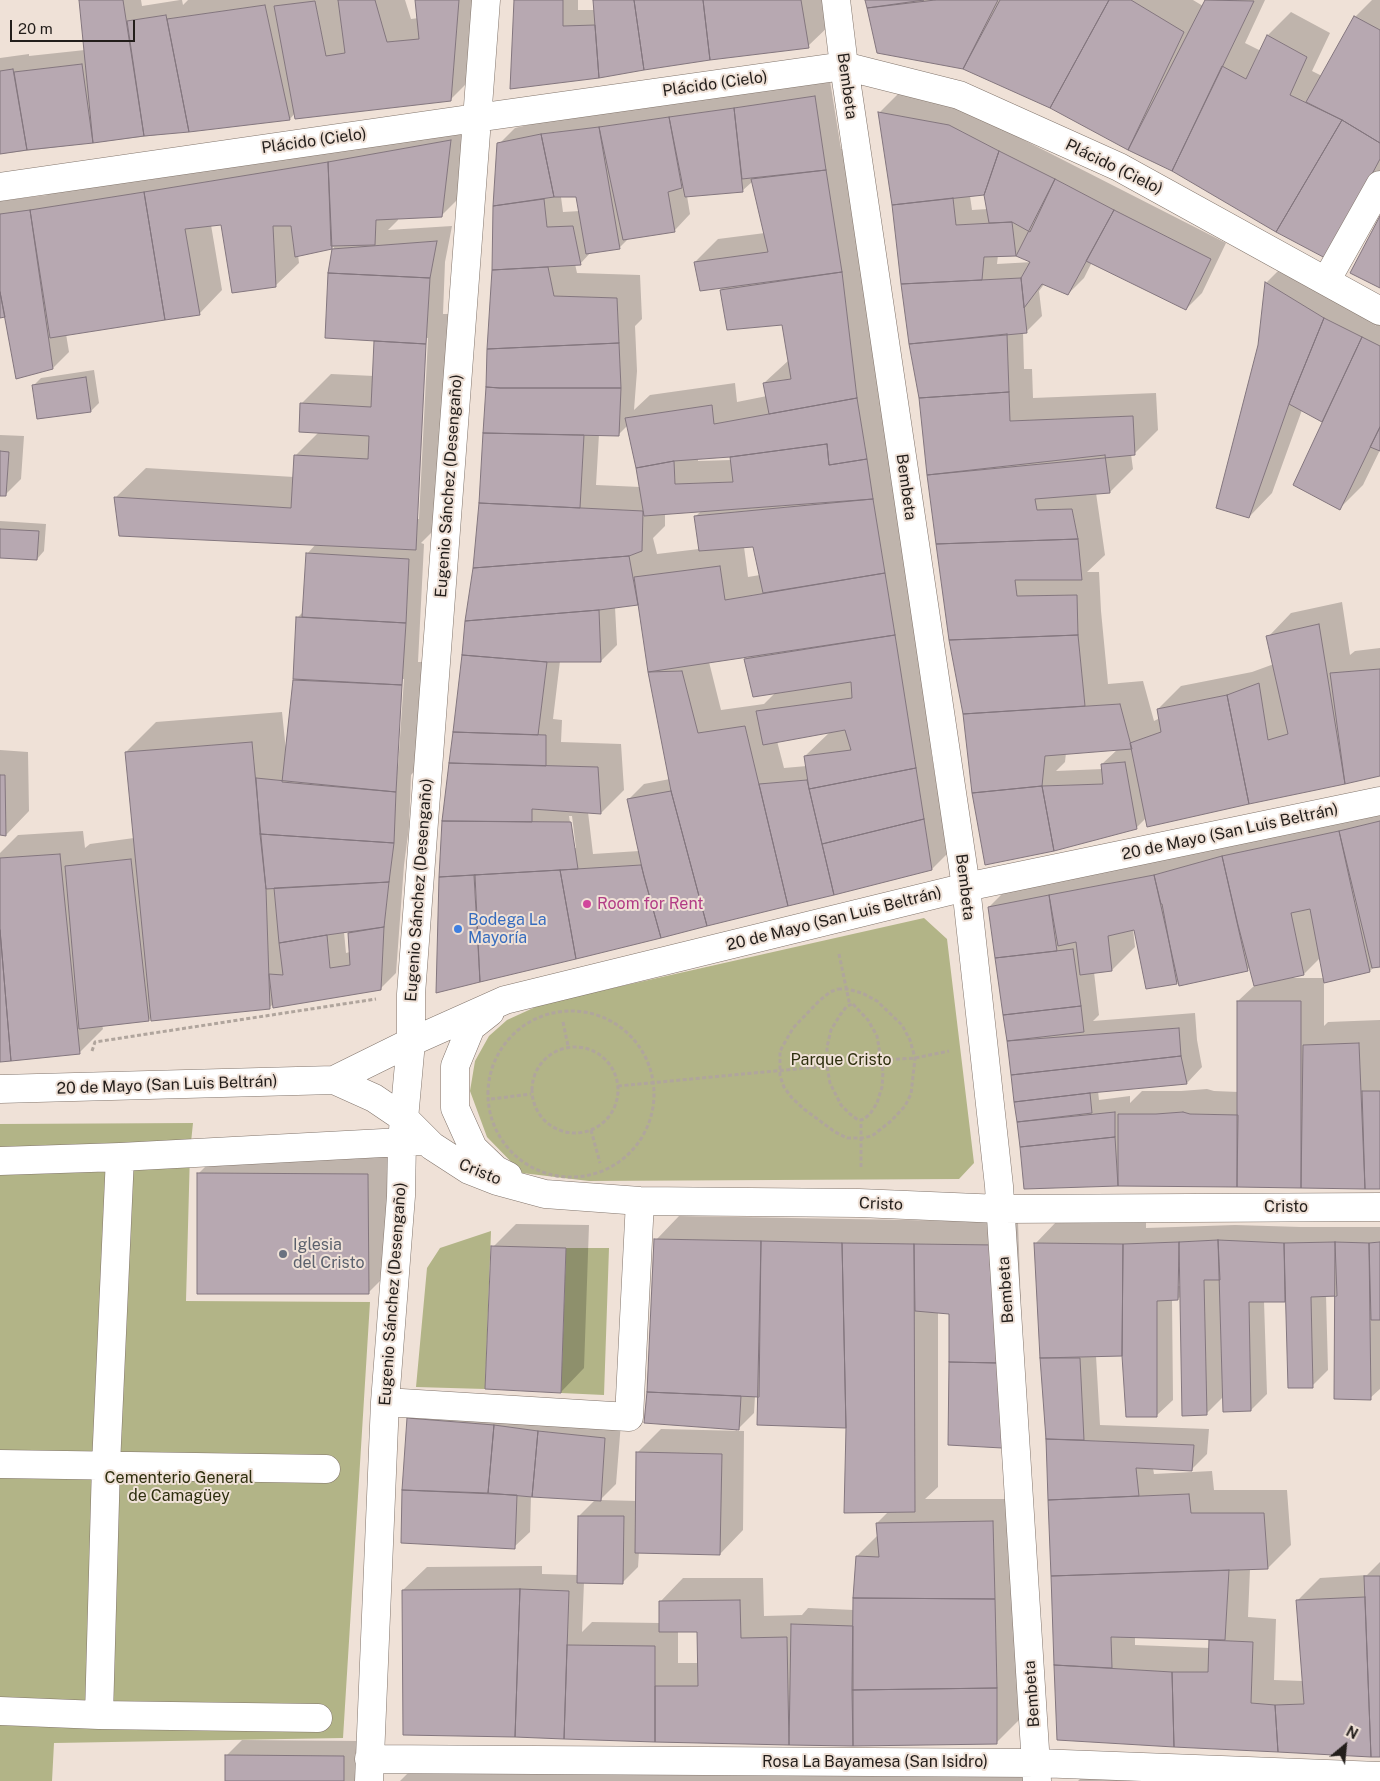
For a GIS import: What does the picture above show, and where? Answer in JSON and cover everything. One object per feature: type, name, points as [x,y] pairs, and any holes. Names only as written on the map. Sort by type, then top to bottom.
[{"type":"street","name":"Eugenio Sánchez (Desengaño)","points":[[369,1770],[385,1402],[401,1196],[411,1134],[411,994],[486,0]]},
{"type":"street","name":"Bembeta","points":[[836,0],[844,66],[966,887],[1000,1209],[1037,1772]]},
{"type":"street","name":"Plácido (Cielo)","points":[[0,187],[844,66],[960,95],[1119,167],[1380,311]]},
{"type":"street","points":[[1326,281],[1380,185]]},
{"type":"street","name":"20 de Mayo (San Luis Beltrán)","points":[[0,1089],[334,1080],[411,1042],[505,1000],[966,887],[1380,801]]},
{"type":"street","points":[[505,1000],[471,1027],[455,1066],[455,1108],[473,1148],[496,1170],[545,1194]]},
{"type":"street","name":"20 de Mayo (San Luis Beltrán)","points":[[334,1080],[374,1098],[411,1134]]},
{"type":"street","points":[[0,1161],[120,1157],[411,1134]]},
{"type":"street","name":"Cristo","points":[[411,1134],[469,1170],[497,1181],[545,1194],[640,1201],[859,1204],[1000,1209],[1380,1207]]},
{"type":"street","points":[[99,1715],[106,1465],[120,1157]]},
{"type":"street","points":[[385,1402],[629,1417],[640,1201]]},
{"type":"street","points":[[0,1464],[326,1469]]},
{"type":"street","points":[[0,1711],[99,1715],[318,1718]]},
{"type":"street","name":"Rosa La Bayamesa (San Isidro)","points":[[369,1770],[1037,1772],[1380,1776]]},
{"type":"path","points":[[831,919],[850,1006]]},
{"type":"path","points":[[847,989],[862,993],[877,1001],[902,1025],[910,1040],[915,1058],[911,1094],[905,1106],[891,1121],[872,1136],[862,1138],[847,1138],[835,1132],[804,1109],[784,1087],[780,1071],[780,1051],[793,1028],[810,1009],[830,992],[847,989]]},
{"type":"path","points":[[89,1059],[95,1042],[411,994]]},
{"type":"path","points":[[853,1004],[860,1009],[868,1020],[877,1036],[883,1060],[882,1087],[877,1103],[870,1114],[864,1119],[858,1120],[841,1104],[830,1083],[827,1066],[827,1047],[830,1030],[847,1006],[853,1004]]},
{"type":"path","points":[[561,1011],[568,1046]]},
{"type":"path","points":[[561,1011],[581,1011],[607,1019],[630,1034],[646,1056],[654,1083],[653,1110],[643,1136],[626,1157],[603,1171],[575,1177],[548,1174],[523,1162],[504,1142],[496,1130],[490,1116],[488,1099],[493,1062],[507,1039],[528,1021],[561,1011]]},
{"type":"path","points":[[883,1060],[915,1058],[983,1044]]},
{"type":"path","points":[[568,1046],[586,1047],[599,1054],[610,1064],[617,1077],[618,1086],[615,1106],[608,1119],[595,1129],[583,1132],[567,1132],[554,1128],[542,1119],[535,1108],[531,1094],[532,1080],[537,1067],[545,1057],[558,1049],[568,1046]]},
{"type":"path","points":[[618,1086],[827,1066]]},
{"type":"path","points":[[488,1099],[531,1094]]},
{"type":"path","points":[[859,1204],[861,1120]]},
{"type":"path","points":[[591,1130],[603,1171]]},
{"type":"green space","name":"Parque Cristo","points":[[924,918],[947,939],[974,1163],[959,1179],[589,1181],[522,1173],[487,1137],[470,1091],[475,1061],[489,1036],[507,1020],[542,1004]]},
{"type":"green space","name":"Cementerio General de Camagüey","points":[[193,1123],[190,1152],[186,1301],[370,1302],[343,1738],[54,1743],[52,1781],[0,1781],[0,1124]]},
{"type":"green space","points":[[491,1231],[485,1389],[416,1387],[427,1268],[440,1248]]},
{"type":"green space","points":[[566,1248],[609,1248],[604,1395],[561,1393]]},
{"type":"building","points":[[79,0],[123,0],[144,136],[93,143]]},
{"type":"building","points":[[338,0],[375,0],[387,42],[419,39],[415,0],[459,0],[451,101],[295,119],[274,6],[315,1],[326,56],[345,53]]},
{"type":"building","points":[[514,0],[563,0],[563,26],[595,25],[599,78],[510,89]]},
{"type":"building","points":[[593,0],[634,0],[644,70],[599,78]]},
{"type":"building","points":[[634,0],[703,0],[710,60],[644,70]]},
{"type":"building","points":[[703,0],[801,0],[809,48],[710,60]]},
{"type":"building","points":[[865,0],[924,0],[867,8]]},
{"type":"building","points":[[935,0],[998,0],[963,69],[877,53],[867,8]]},
{"type":"building","points":[[1000,0],[1109,0],[1050,108],[963,69]]},
{"type":"building","points":[[1109,0],[1131,0],[1184,32],[1128,150],[1050,108]]},
{"type":"building","points":[[1205,0],[1254,1],[1172,171],[1128,150]]},
{"type":"building","points":[[265,5],[290,120],[189,132],[167,19]]},
{"type":"building","points":[[166,15],[189,132],[144,136],[127,21]]},
{"type":"building","points":[[1354,16],[1380,30],[1380,143],[1342,120],[1306,102]]},
{"type":"building","points":[[1267,35],[1307,57],[1290,95],[1342,120],[1276,232],[1172,171],[1222,66],[1246,79]]},
{"type":"building","points":[[82,64],[93,143],[27,150],[14,72]]},
{"type":"building","points":[[13,69],[27,150],[0,154],[0,71]]},
{"type":"building","points":[[815,96],[826,170],[742,179],[734,108]]},
{"type":"building","points":[[734,108],[743,192],[685,197],[669,117]]},
{"type":"building","points":[[878,112],[949,125],[999,151],[984,195],[892,205]]},
{"type":"building","points":[[669,117],[682,188],[668,192],[675,232],[623,240],[599,127]]},
{"type":"building","points":[[1342,120],[1380,143],[1380,159],[1327,259],[1276,232]]},
{"type":"building","points":[[599,127],[620,249],[586,254],[576,197],[554,197],[541,134]]},
{"type":"building","points":[[541,134],[554,197],[493,206],[497,143]]},
{"type":"building","points":[[451,140],[442,217],[376,220],[375,245],[331,246],[328,162]]},
{"type":"building","points":[[999,151],[1055,179],[1030,232],[1012,222],[989,223],[984,195]]},
{"type":"building","points":[[328,162],[332,249],[295,257],[291,226],[273,226],[276,287],[232,293],[221,225],[185,229],[200,315],[165,320],[144,192]]},
{"type":"building","points":[[826,170],[842,272],[700,291],[694,262],[768,252],[751,179]]},
{"type":"building","points":[[1055,179],[1114,210],[1068,295],[1042,284],[1024,308],[1021,278],[1030,262],[1016,256]]},
{"type":"building","points":[[144,192],[165,320],[50,338],[30,210]]},
{"type":"building","points":[[953,198],[956,225],[1012,222],[1016,256],[984,257],[982,280],[901,284],[892,205]]},
{"type":"building","points":[[544,199],[547,227],[573,226],[581,265],[492,270],[493,206]]},
{"type":"building","points":[[30,210],[53,369],[16,379],[0,292],[0,214]]},
{"type":"building","points":[[1114,210],[1211,259],[1186,310],[1086,261]]},
{"type":"building","points":[[1380,216],[1380,288],[1350,273]]},
{"type":"building","points":[[437,241],[430,278],[328,273],[332,249]]},
{"type":"building","points":[[548,267],[554,296],[617,298],[619,343],[487,349],[492,270]]},
{"type":"building","points":[[842,272],[857,398],[769,414],[763,383],[791,379],[782,325],[727,330],[720,290]]},
{"type":"building","points":[[328,273],[430,278],[426,344],[325,338]]},
{"type":"building","points":[[1021,278],[1027,333],[909,344],[901,284]]},
{"type":"building","points":[[1265,282],[1324,318],[1289,404],[1249,518],[1216,508],[1258,345]]},
{"type":"building","points":[[0,292],[5,317],[0,318]]},
{"type":"building","points":[[1324,318],[1362,337],[1322,422],[1289,404]]},
{"type":"building","points":[[1007,334],[1009,392],[919,398],[909,344]]},
{"type":"building","points":[[1362,337],[1380,346],[1380,427],[1340,510],[1293,485]]},
{"type":"building","points":[[374,341],[426,344],[416,550],[119,536],[114,497],[291,508],[294,455],[368,459],[369,436],[299,432],[300,403],[371,407]]},
{"type":"building","points":[[619,343],[621,388],[486,387],[487,349]]},
{"type":"building","points":[[86,377],[91,412],[37,419],[32,385]]},
{"type":"building","points":[[486,387],[621,388],[619,436],[483,433]]},
{"type":"building","points":[[1009,392],[1010,421],[1133,416],[1135,455],[927,475],[919,398]]},
{"type":"building","points":[[857,398],[867,459],[829,465],[827,444],[730,457],[674,461],[636,468],[625,418],[712,405],[714,424]]},
{"type":"building","points":[[1380,427],[1380,451],[1370,447]]},
{"type":"building","points":[[483,433],[584,435],[580,508],[479,503]]},
{"type":"building","points":[[827,444],[829,465],[867,459],[873,499],[644,516],[636,468],[674,461],[675,484],[733,482],[730,457]]},
{"type":"building","points":[[0,451],[9,452],[6,496],[0,496]]},
{"type":"building","points":[[1105,455],[1110,493],[1035,499],[1037,510],[1072,509],[1078,539],[936,544],[927,475]]},
{"type":"building","points":[[873,499],[885,573],[763,593],[753,547],[699,551],[694,516]]},
{"type":"building","points":[[479,503],[643,511],[642,551],[629,556],[473,568]]},
{"type":"building","points":[[0,529],[39,531],[37,560],[0,558]]},
{"type":"building","points":[[1078,539],[1082,580],[1015,580],[1017,596],[1077,595],[1078,635],[949,640],[936,544]]},
{"type":"building","points":[[306,553],[409,559],[406,623],[302,617]]},
{"type":"building","points":[[629,556],[638,605],[465,621],[473,568]]},
{"type":"building","points":[[720,566],[725,600],[885,573],[895,635],[648,672],[634,577]]},
{"type":"building","points":[[599,610],[601,662],[547,662],[462,655],[465,621]]},
{"type":"building","points":[[296,617],[406,623],[402,685],[293,679]]},
{"type":"building","points":[[1319,624],[1345,784],[1249,804],[1227,695],[1259,683],[1268,740],[1288,734],[1266,636]]},
{"type":"building","points":[[895,635],[916,768],[809,789],[804,756],[851,750],[845,730],[763,745],[756,711],[852,698],[851,682],[753,697],[744,659]]},
{"type":"building","points":[[1078,635],[1085,706],[963,714],[949,640]]},
{"type":"building","points":[[462,655],[547,662],[538,735],[453,732]]},
{"type":"building","points":[[1380,669],[1380,776],[1345,784],[1330,673]]},
{"type":"building","points":[[682,671],[698,733],[745,726],[788,906],[707,926],[671,791],[648,672]]},
{"type":"building","points":[[293,680],[402,685],[396,792],[282,782]]},
{"type":"building","points":[[1227,695],[1249,804],[1147,827],[1130,743],[1161,732],[1157,709]]},
{"type":"building","points":[[1120,704],[1132,749],[1045,756],[1042,786],[972,793],[963,714]]},
{"type":"building","points":[[453,732],[546,735],[546,766],[449,763]]},
{"type":"building","points":[[252,742],[266,889],[270,1009],[151,1021],[125,752]]},
{"type":"building","points":[[1125,762],[1137,829],[1054,851],[1042,786],[1103,784],[1101,764]]},
{"type":"building","points":[[449,763],[598,767],[601,814],[532,809],[532,822],[442,821]]},
{"type":"building","points":[[916,768],[924,819],[822,844],[809,789]]},
{"type":"building","points":[[0,775],[5,775],[6,836],[0,835]]},
{"type":"building","points":[[256,778],[396,792],[394,843],[260,834]]},
{"type":"building","points":[[807,780],[834,895],[788,906],[759,784]]},
{"type":"building","points":[[1042,786],[1054,851],[985,865],[972,793]]},
{"type":"building","points":[[671,791],[707,926],[661,938],[644,877],[627,799]]},
{"type":"building","points":[[924,819],[932,870],[834,895],[822,844]]},
{"type":"building","points":[[442,821],[571,822],[578,869],[439,877]]},
{"type":"building","points":[[1380,821],[1380,967],[1372,968],[1339,831]]},
{"type":"building","points":[[1339,831],[1370,972],[1324,983],[1310,909],[1291,913],[1304,975],[1254,986],[1222,856]]},
{"type":"building","points":[[260,834],[394,843],[389,882],[266,889]]},
{"type":"building","points":[[60,854],[80,1054],[11,1061],[0,930],[0,858]]},
{"type":"building","points":[[1222,856],[1248,971],[1179,986],[1154,875]]},
{"type":"building","points":[[131,859],[149,1021],[79,1029],[65,866]]},
{"type":"building","points":[[641,865],[661,938],[576,959],[560,870]]},
{"type":"building","points":[[560,870],[576,959],[480,982],[474,875]]},
{"type":"building","points":[[475,875],[480,982],[436,993],[439,877]]},
{"type":"building","points":[[1154,875],[1162,904],[1177,984],[1146,989],[1134,930],[1108,936],[1112,971],[1080,975],[1076,942],[1058,946],[1049,895]]},
{"type":"building","points":[[389,882],[384,927],[279,943],[274,888]]},
{"type":"building","points":[[1049,895],[1057,951],[995,958],[988,907]]},
{"type":"building","points":[[384,927],[381,990],[273,1008],[269,974],[283,975],[279,943],[327,935],[330,968],[350,965],[348,933]]},
{"type":"building","points":[[0,930],[11,1061],[0,1062]]},
{"type":"building","points":[[1073,949],[1081,1006],[1003,1015],[995,958]]},
{"type":"building","points":[[1237,1001],[1301,1001],[1301,1188],[1237,1187]]},
{"type":"building","points":[[1081,1006],[1084,1032],[1007,1041],[1003,1015]]},
{"type":"building","points":[[1179,1028],[1181,1056],[1011,1075],[1007,1041]]},
{"type":"building","points":[[1359,1043],[1365,1189],[1301,1188],[1303,1045]]},
{"type":"building","points":[[1181,1056],[1187,1084],[1014,1102],[1011,1075]]},
{"type":"building","points":[[1362,1091],[1380,1091],[1380,1189],[1365,1189]]},
{"type":"building","points":[[1090,1093],[1092,1113],[1017,1122],[1014,1102]]},
{"type":"building","points":[[1115,1112],[1115,1137],[1020,1147],[1017,1122]]},
{"type":"building","points":[[1183,1112],[1190,1114],[1238,1115],[1237,1187],[1118,1186],[1118,1114]]},
{"type":"building","points":[[1115,1137],[1118,1186],[1024,1189],[1020,1147]]},
{"type":"building","name":"Iglesia del Cristo","points":[[197,1173],[368,1174],[369,1294],[197,1294]]},
{"type":"building","points":[[654,1239],[761,1241],[759,1397],[647,1392]]},
{"type":"building","points":[[1218,1240],[1220,1280],[1204,1280],[1207,1415],[1182,1416],[1179,1242]]},
{"type":"building","points":[[1218,1240],[1284,1243],[1285,1302],[1249,1302],[1251,1411],[1223,1412]]},
{"type":"building","points":[[761,1241],[842,1243],[846,1428],[757,1425]]},
{"type":"building","points":[[1179,1242],[1178,1300],[1157,1301],[1157,1417],[1126,1417],[1122,1356],[1123,1244]]},
{"type":"building","points":[[1335,1242],[1369,1243],[1371,1400],[1334,1399]]},
{"type":"building","points":[[1335,1242],[1337,1296],[1311,1297],[1313,1388],[1288,1388],[1284,1243]]},
{"type":"building","points":[[1380,1242],[1380,1320],[1371,1320],[1369,1243]]},
{"type":"building","points":[[842,1243],[914,1244],[915,1512],[844,1513],[846,1428]]},
{"type":"building","points":[[1034,1243],[1123,1244],[1122,1356],[1040,1358]]},
{"type":"building","points":[[914,1244],[995,1245],[999,1363],[949,1362],[949,1314],[915,1311]]},
{"type":"building","points":[[491,1246],[566,1248],[561,1393],[485,1389]]},
{"type":"building","points":[[1040,1358],[1080,1358],[1084,1440],[1046,1439]]},
{"type":"building","points":[[949,1362],[999,1363],[1002,1448],[948,1445]]},
{"type":"building","points":[[647,1392],[741,1396],[739,1430],[644,1423]]},
{"type":"building","points":[[407,1418],[494,1425],[488,1493],[402,1490]]},
{"type":"building","points":[[494,1425],[538,1431],[532,1497],[488,1493]]},
{"type":"building","points":[[538,1431],[605,1438],[601,1501],[532,1497]]},
{"type":"building","points":[[1046,1439],[1194,1445],[1192,1471],[1136,1468],[1139,1496],[1048,1500]]},
{"type":"building","points":[[636,1452],[722,1454],[720,1555],[635,1553]]},
{"type":"building","points":[[402,1490],[517,1495],[515,1549],[401,1543]]},
{"type":"building","points":[[1189,1494],[1191,1513],[1264,1513],[1268,1569],[1051,1576],[1048,1500]]},
{"type":"building","points":[[578,1516],[624,1516],[623,1584],[577,1583]]},
{"type":"building","points":[[993,1521],[995,1599],[853,1598],[856,1556],[879,1557],[876,1523]]},
{"type":"building","points":[[1229,1570],[1225,1640],[1111,1637],[1112,1668],[1054,1665],[1051,1576]]},
{"type":"building","points":[[1364,1576],[1380,1576],[1380,1757],[1371,1757]]},
{"type":"building","points":[[520,1589],[515,1737],[403,1735],[402,1590]]},
{"type":"building","points":[[520,1589],[569,1591],[564,1739],[515,1737]]},
{"type":"building","points":[[1365,1597],[1371,1757],[1278,1752],[1275,1705],[1304,1704],[1296,1600]]},
{"type":"building","points":[[853,1598],[995,1599],[997,1688],[852,1690]]},
{"type":"building","points":[[740,1600],[741,1638],[787,1637],[789,1745],[655,1742],[655,1686],[698,1686],[697,1632],[659,1632],[659,1601]]},
{"type":"building","points":[[791,1624],[853,1626],[853,1746],[789,1745]]},
{"type":"building","points":[[1209,1640],[1253,1642],[1251,1703],[1275,1705],[1278,1752],[1174,1747],[1172,1672],[1208,1672]]},
{"type":"building","points":[[567,1645],[655,1646],[655,1742],[564,1739]]},
{"type":"building","points":[[1054,1665],[1172,1672],[1174,1747],[1057,1740]]},
{"type":"building","points":[[997,1688],[997,1744],[853,1746],[852,1690]]},
{"type":"building","points":[[225,1755],[344,1756],[344,1781],[225,1781]]},
{"type":"place","name":"Room for Rent","points":[[587,904]]},
{"type":"place","name":"Bodega La Mayoría","points":[[458,929]]},
{"type":"place","name":"Iglesia del Cristo","points":[[283,1254]]}]
